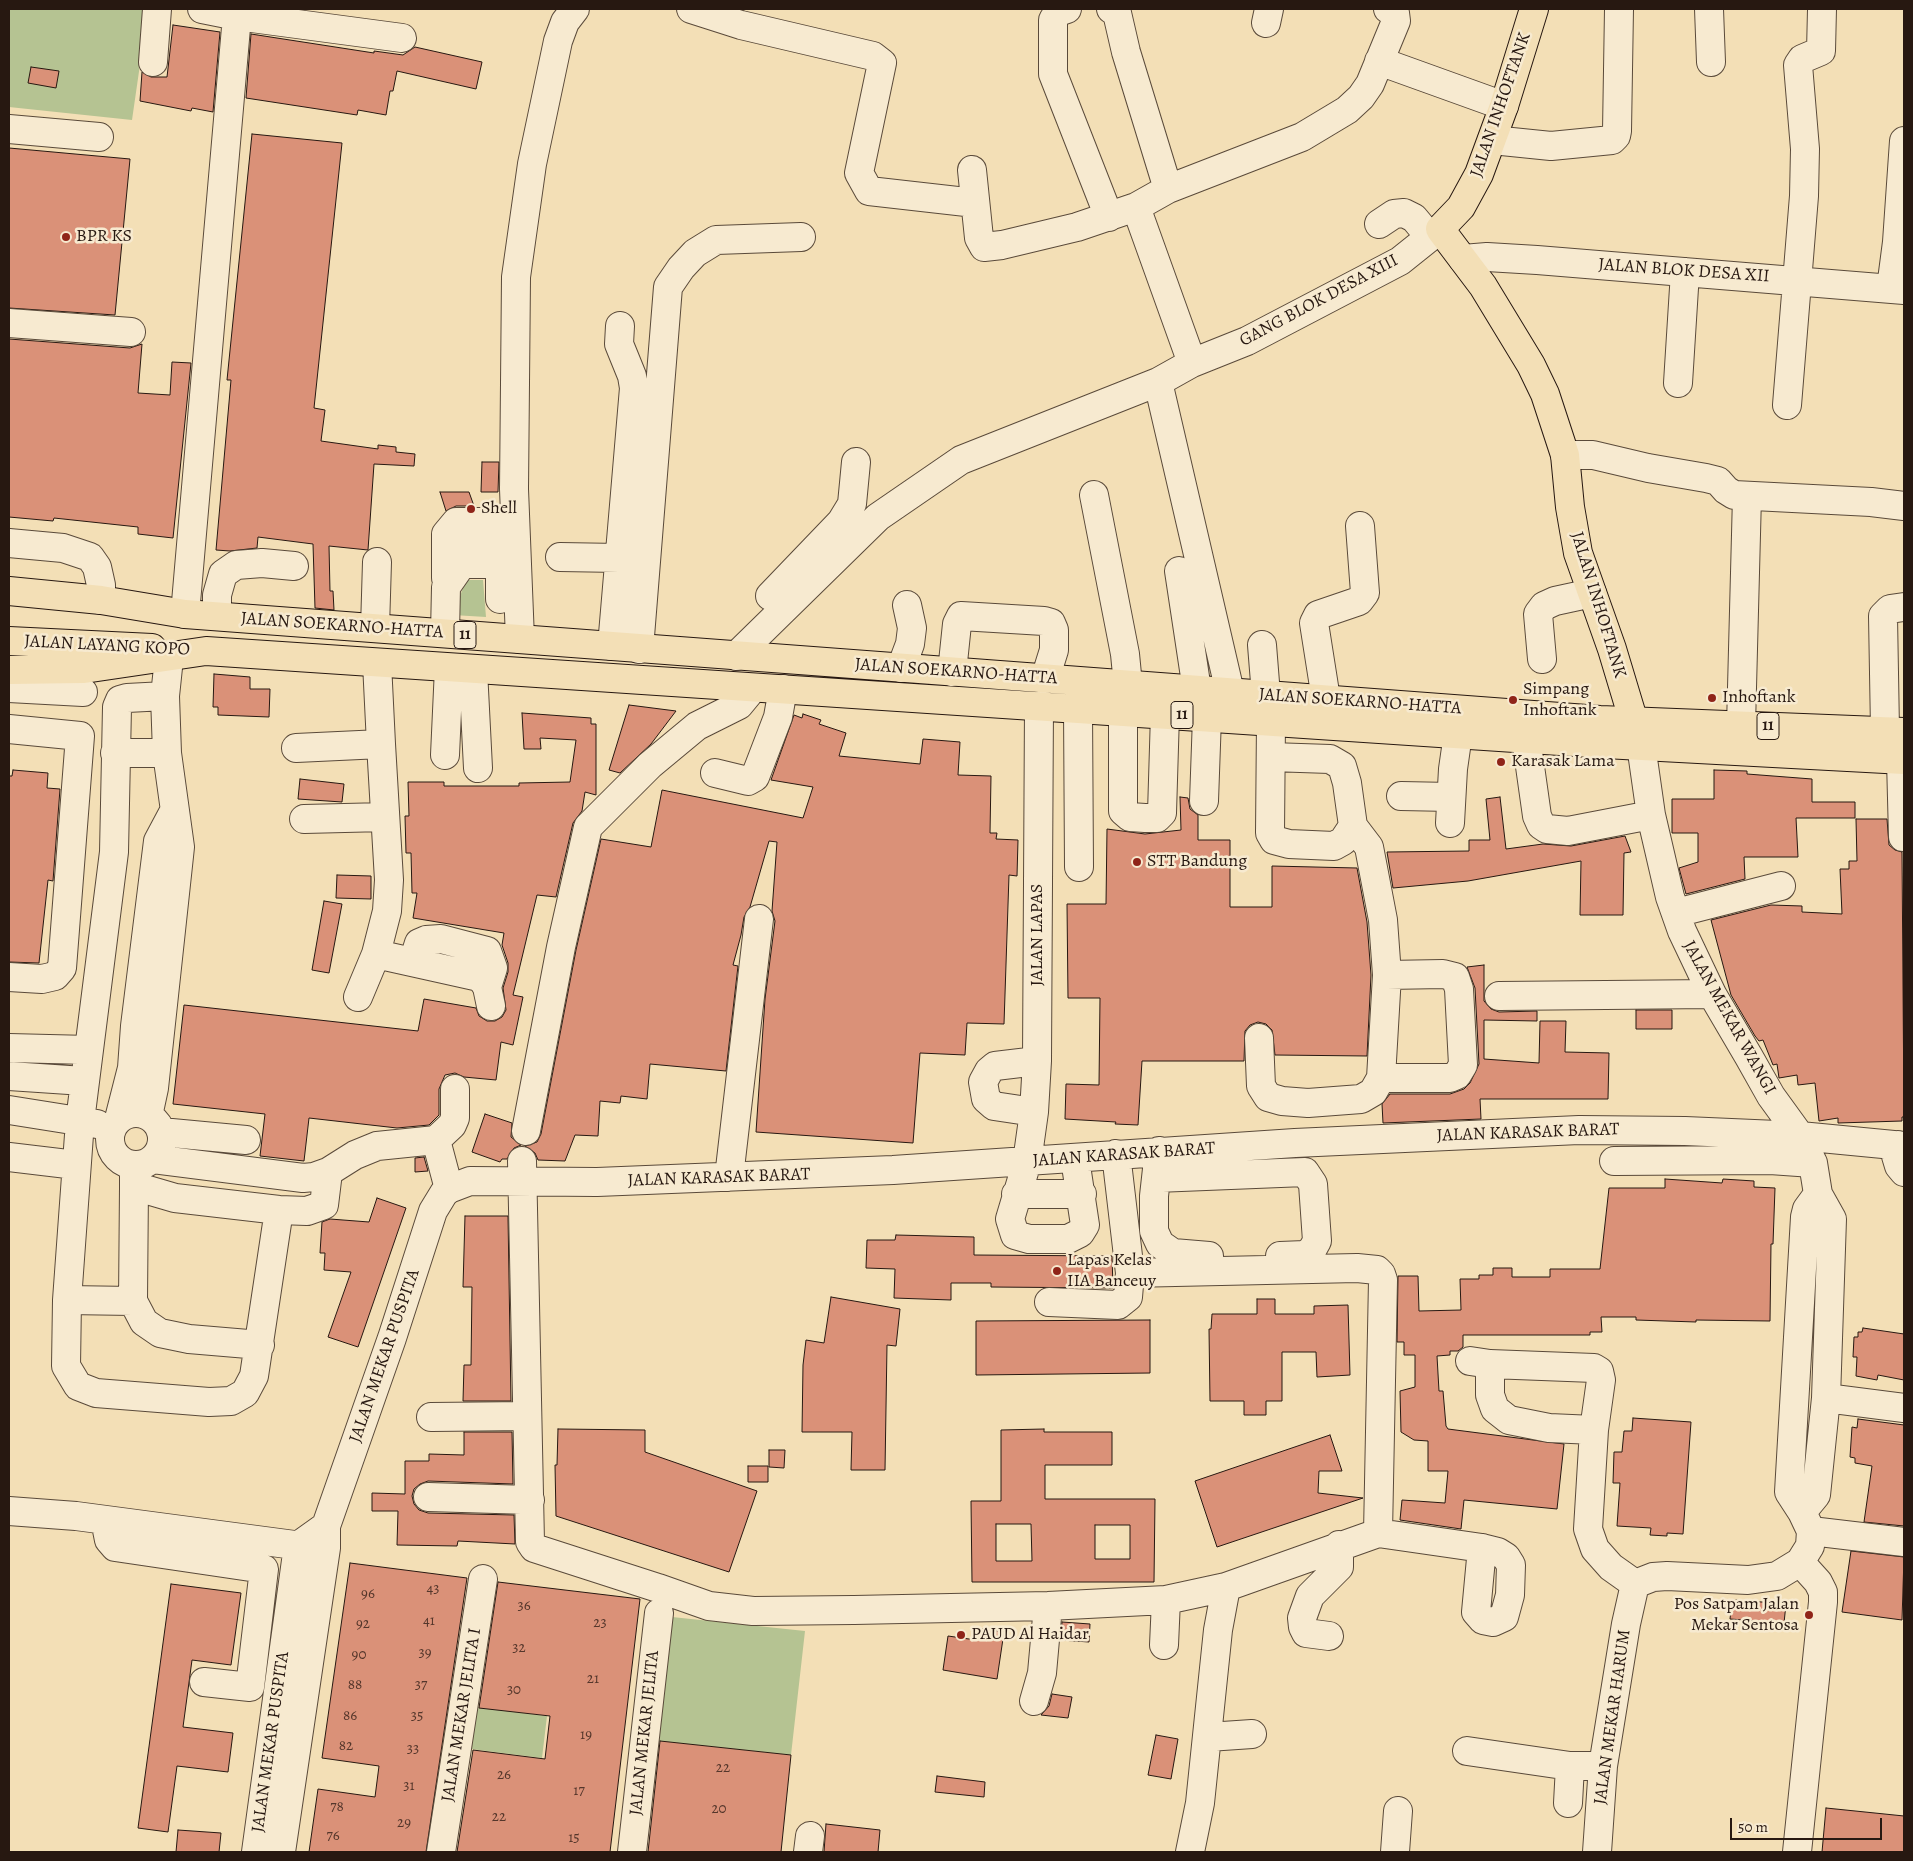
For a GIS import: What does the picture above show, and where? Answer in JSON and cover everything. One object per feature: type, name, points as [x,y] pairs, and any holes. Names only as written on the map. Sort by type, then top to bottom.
[{"type":"main road","name":"JALAN INHOFTANK","points":[[1534,9],[1504,106],[1479,174],[1461,207],[1434,233],[1463,259],[1483,286],[1531,365],[1545,394],[1564,455],[1578,552],[1612,649],[1637,734]]},
{"type":"main road","name":"JALAN SOEKARNO-HATTA","points":[[9,591],[101,600],[186,614],[1326,699],[1637,734],[1902,760]]},
{"type":"main road","name":"JALAN LAYANG KOPO","points":[[9,610],[186,614]]},
{"type":"main road","name":"JALAN LAYANG KOPO","points":[[9,640],[206,651]]},
{"type":"main road","name":"JALAN SOEKARNO-HATTA","points":[[9,670],[84,681],[118,666],[206,651],[689,683],[726,698],[753,688],[1526,738],[1637,734],[1741,726],[1894,731]]},
{"type":"street","points":[[153,62],[157,9]]},
{"type":"street","points":[[202,9],[237,16],[317,17],[402,38]]},
{"type":"street","points":[[510,638],[517,270],[532,164],[558,41],[565,22],[575,9]]},
{"type":"street","points":[[691,9],[740,25],[873,56],[882,64],[859,173],[869,191],[976,203]]},
{"type":"street","points":[[1067,9],[1058,12],[1053,20],[1053,74],[1109,217]]},
{"type":"street","points":[[1111,9],[1117,13],[1126,52],[1168,189]]},
{"type":"street","points":[[972,170],[979,238],[984,247],[1002,245],[1109,217],[1136,207],[1168,189],[1302,137],[1339,115],[1361,97],[1370,84],[1396,21],[1395,13],[1388,9]]},
{"type":"street","points":[[1492,140],[1551,146],[1612,140],[1616,136],[1619,9]]},
{"type":"street","points":[[1708,9],[1711,62]]},
{"type":"street","points":[[1787,405],[1795,279],[1804,196],[1805,149],[1798,72],[1802,59],[1821,51],[1822,9]]},
{"type":"street","points":[[186,614],[237,16]]},
{"type":"street","points":[[1378,61],[1504,106]]},
{"type":"street","points":[[9,129],[99,137]]},
{"type":"street","points":[[1898,289],[1897,242],[1904,141]]},
{"type":"street","points":[[1136,207],[1192,363]]},
{"type":"street","points":[[1378,224],[1394,214],[1404,213],[1434,233]]},
{"type":"street","name":"GANG BLOK DESA XIII","points":[[740,656],[757,633],[878,517],[961,460],[1158,382],[1192,363],[1247,341],[1400,261],[1434,233]]},
{"type":"street","points":[[639,649],[668,287],[681,268],[695,253],[716,240],[801,237]]},
{"type":"street","name":"JALAN BLOK DESA XII","points":[[1463,259],[1487,257],[1795,279],[1898,289]]},
{"type":"street","points":[[1678,383],[1684,272]]},
{"type":"street","points":[[9,323],[131,332]]},
{"type":"street","points":[[612,646],[634,388],[632,376],[618,344],[620,326]]},
{"type":"street","points":[[1158,382],[1230,692]]},
{"type":"street","points":[[1564,455],[1592,455],[1648,468],[1706,478],[1718,481],[1726,490],[1734,495],[1871,502],[1904,506]]},
{"type":"street","points":[[757,633],[760,616],[767,599],[841,522],[852,504],[856,462]]},
{"type":"street","points":[[1094,495],[1125,654],[1128,685]]},
{"type":"street","points":[[1741,726],[1747,496]]},
{"type":"street","points":[[445,634],[446,534],[456,522],[489,522],[500,554],[510,638]]},
{"type":"street","points":[[1326,699],[1314,623],[1318,615],[1359,601],[1365,593],[1360,526]]},
{"type":"street","points":[[9,543],[63,548],[90,557],[96,567],[101,585],[101,600]]},
{"type":"street","points":[[446,587],[462,564],[500,554]]},
{"type":"street","points":[[560,557],[619,558]]},
{"type":"street","points":[[375,628],[377,562]]},
{"type":"street","points":[[217,616],[216,595],[223,574],[236,565],[262,563],[294,566]]},
{"type":"street","points":[[1179,571],[1196,690]]},
{"type":"street","points":[[1542,659],[1538,614],[1544,606],[1555,601],[1592,593]]},
{"type":"street","points":[[901,668],[910,644],[912,628],[907,606]]},
{"type":"street","points":[[1894,731],[1883,616],[1890,609],[1904,607]]},
{"type":"street","points":[[952,672],[957,624],[961,616],[1044,621],[1051,623],[1054,630],[1054,650],[1045,679]]},
{"type":"street","points":[[1262,645],[1266,695]]},
{"type":"street","points":[[169,658],[165,696],[167,753],[180,847],[154,1088],[155,1124],[163,1142],[140,1170],[133,1301],[144,1322],[160,1333],[189,1339],[260,1345]]},
{"type":"street","points":[[358,997],[376,954],[387,911],[389,880],[377,663]]},
{"type":"street","points":[[118,666],[120,700],[117,707],[115,752],[114,852],[84,1081],[67,1300],[66,1366],[78,1386],[96,1393],[209,1402],[231,1401],[245,1393],[254,1376],[260,1345],[279,1210]]},
{"type":"street","points":[[445,754],[461,669]]},
{"type":"street","points":[[461,669],[478,768]]},
{"type":"street","points":[[9,688],[84,681],[62,968],[55,976],[42,980],[9,977]]},
{"type":"street","points":[[715,773],[748,781],[755,778],[778,717],[783,690]]},
{"type":"street","points":[[120,700],[165,696]]},
{"type":"street","points":[[699,741],[726,722],[726,698]]},
{"type":"street","points":[[526,1131],[561,947],[588,827],[636,777],[711,717],[726,698]]},
{"type":"street","name":"JALAN LAPAS","points":[[1039,706],[1038,1061],[1034,1112],[1027,1162],[1010,1219],[1014,1235],[1029,1239],[1068,1239],[1080,1234],[1085,1225],[1082,1194]]},
{"type":"street","points":[[1078,709],[1079,867]]},
{"type":"street","points":[[1123,712],[1123,811],[1130,817],[1145,818],[1157,818],[1162,812],[1165,714]]},
{"type":"street","points":[[1204,801],[1207,717]]},
{"type":"street","points":[[1271,722],[1270,833],[1274,840],[1289,844],[1334,846],[1343,841],[1353,826]]},
{"type":"street","points":[[9,729],[80,736]]},
{"type":"street","points":[[1401,796],[1450,810],[1458,734]]},
{"type":"street","name":"JALAN MEKAR WANGI","points":[[1637,734],[1652,815],[1676,913],[1712,994],[1772,1096],[1800,1136],[1813,1163],[1818,1194],[1832,1219],[1826,1398],[1816,1495],[1807,1521],[1810,1546],[1800,1562]]},
{"type":"street","points":[[1526,738],[1537,816],[1541,825],[1547,829],[1568,831],[1652,815]]},
{"type":"street","points":[[296,748],[381,744]]},
{"type":"street","points":[[115,752],[167,753]]},
{"type":"street","points":[[1258,1038],[1261,1086],[1268,1096],[1282,1101],[1308,1103],[1361,1098],[1373,1092],[1381,1078],[1387,975],[1383,920],[1369,847],[1353,826],[1347,783],[1342,766],[1330,759],[1271,756]]},
{"type":"street","points":[[1902,760],[1903,837]]},
{"type":"street","points":[[174,811],[158,840],[135,1026],[132,1068],[110,1137],[111,1147],[120,1159],[140,1170],[175,1198],[279,1210],[307,1210],[324,1205],[328,1172]]},
{"type":"street","points":[[304,819],[385,817]]},
{"type":"street","points":[[1676,913],[1781,886]]},
{"type":"street","points":[[729,1178],[759,920]]},
{"type":"street","points":[[376,954],[475,976],[482,980],[489,996]]},
{"type":"street","points":[[1381,1078],[1450,1078],[1457,1075],[1463,1066],[1459,989],[1455,977],[1443,974],[1387,975]]},
{"type":"street","points":[[1499,996],[1712,994]]},
{"type":"street","points":[[9,1048],[89,1050]]},
{"type":"street","points":[[1034,1112],[994,1106],[986,1099],[983,1082],[989,1071],[995,1066],[1038,1061]]},
{"type":"street","points":[[9,1076],[84,1081]]},
{"type":"street","points":[[140,1170],[304,1178],[328,1172],[355,1155],[377,1146],[436,1140],[452,1125],[455,1118],[455,1089]]},
{"type":"street","points":[[9,1110],[80,1122],[116,1123],[128,1114],[139,1113],[155,1124],[246,1140]]},
{"type":"street","name":"JALAN KARASAK BARAT","points":[[449,1189],[470,1181],[522,1171],[597,1182],[729,1178],[1027,1162],[1116,1154],[1295,1143],[1579,1130],[1684,1131],[1800,1136],[1901,1146]]},
{"type":"street","points":[[436,1140],[449,1189]]},
{"type":"street","points":[[1295,1143],[1297,1171]]},
{"type":"street","points":[[1901,1146],[1896,1156],[1898,1166],[1904,1172]]},
{"type":"street","points":[[1156,1178],[1305,1172],[1310,1177],[1316,1205],[1317,1241],[1312,1250],[1305,1255],[1265,1257],[1173,1253],[1160,1244],[1154,1231],[1156,1178],[1159,1151]]},
{"type":"street","points":[[1049,1302],[1118,1305],[1128,1297],[1130,1273],[1116,1154]]},
{"type":"street","points":[[9,1157],[76,1165]]},
{"type":"street","points":[[1016,1194],[1082,1194],[1075,1159]]},
{"type":"street","points":[[1614,1161],[1770,1160],[1813,1163]]},
{"type":"street","points":[[522,1171],[530,1542],[534,1548],[708,1606],[731,1610],[762,1611],[1048,1606],[1166,1600],[1226,1587],[1339,1545],[1378,1533],[1482,1548]]},
{"type":"street","name":"JALAN MEKAR PUSPITA","points":[[281,1852],[326,1537],[433,1211],[438,1201],[449,1189]]},
{"type":"street","points":[[1818,1194],[1807,1209],[1804,1238],[1789,1492],[1807,1521],[1904,1542]]},
{"type":"street","points":[[1804,1238],[1831,1242]]},
{"type":"street","points":[[1130,1273],[1357,1268],[1377,1270],[1381,1274],[1383,1290],[1378,1533]]},
{"type":"street","points":[[67,1300],[133,1301]]},
{"type":"street","points":[[1594,1430],[1549,1428],[1509,1420],[1495,1409],[1480,1363],[1594,1368],[1599,1371],[1601,1380],[1594,1430],[1588,1529],[1595,1550],[1611,1567],[1635,1584],[1653,1577],[1667,1576],[1748,1580],[1777,1576],[1800,1562],[1818,1582],[1823,1592],[1797,1852]]},
{"type":"street","points":[[1826,1398],[1904,1408]]},
{"type":"street","points":[[430,1417],[526,1416]]},
{"type":"street","points":[[428,1496],[530,1500]]},
{"type":"street","points":[[9,1511],[105,1520],[298,1546],[326,1537]]},
{"type":"street","points":[[105,1520],[109,1540],[115,1547],[264,1569],[250,1687],[204,1682]]},
{"type":"street","points":[[1329,1636],[1306,1634],[1302,1618],[1310,1596],[1339,1567],[1339,1545]]},
{"type":"street","name":"JALAN MEKAR PUSPITA","points":[[256,1852],[298,1546]]},
{"type":"street","name":"JALAN MEKAR JELITA I","points":[[441,1852],[483,1579]]},
{"type":"street","name":"JALAN MEKAR HARUM","points":[[1597,1852],[1603,1766],[1626,1624],[1635,1584]]},
{"type":"street","points":[[1190,1852],[1196,1825],[1208,1737],[1218,1630],[1226,1587]]},
{"type":"street","points":[[1164,1645],[1166,1600]]},
{"type":"street","points":[[1034,1700],[1042,1673],[1048,1606]]},
{"type":"street","name":"JALAN MEKAR JELITA","points":[[632,1852],[659,1613]]},
{"type":"street","points":[[257,1636],[285,1640]]},
{"type":"street","points":[[1208,1737],[1252,1734]]},
{"type":"street","points":[[1467,1751],[1570,1766],[1603,1766]]},
{"type":"street","points":[[1568,1803],[1570,1766]]},
{"type":"street","points":[[1395,1852],[1398,1811]]},
{"type":"green space","points":[[9,9],[148,9],[132,120],[9,107]]},
{"type":"green space","points":[[466,580],[483,580],[486,617],[453,615]]},
{"type":"green space","points":[[672,1617],[805,1631],[791,1755],[659,1741]]},
{"type":"green space","points":[[476,1707],[547,1716],[542,1758],[471,1749]]},
{"type":"building","points":[[173,25],[220,32],[213,112],[192,108],[191,111],[140,101],[142,72],[151,77],[167,77]]},
{"type":"building","points":[[251,34],[374,53],[374,51],[403,55],[415,47],[482,62],[476,89],[397,71],[393,91],[390,91],[386,115],[358,110],[357,115],[246,98]]},
{"type":"building","points":[[31,67],[59,71],[56,88],[28,83]]},
{"type":"building","points":[[252,134],[342,143],[314,408],[325,410],[321,441],[378,449],[378,445],[396,447],[396,452],[415,454],[414,466],[374,464],[368,550],[329,546],[330,591],[333,591],[334,610],[315,608],[313,544],[258,537],[257,548],[230,551],[216,550],[231,380],[227,380]]},
{"type":"building","name":"BPR KS","points":[[9,148],[130,159],[115,315],[9,308]]},
{"type":"building","points":[[9,339],[130,348],[142,344],[138,393],[170,395],[172,362],[191,363],[173,538],[138,534],[138,527],[54,518],[53,521],[9,517]]},
{"type":"building","points":[[482,462],[499,462],[498,492],[481,492]]},
{"type":"building","points":[[440,492],[469,492],[474,506],[456,506],[446,511]]},
{"type":"building","points":[[214,674],[250,677],[250,689],[270,689],[269,717],[218,715],[218,707],[213,707]]},
{"type":"building","points":[[629,705],[676,711],[651,744],[620,773],[609,770]]},
{"type":"building","points":[[522,713],[591,718],[591,724],[596,724],[596,795],[585,792],[582,811],[573,823],[556,897],[537,895],[513,995],[523,997],[513,1045],[501,1042],[496,1080],[464,1077],[455,1073],[445,1075],[439,1089],[439,1115],[429,1125],[397,1128],[309,1118],[304,1161],[260,1156],[265,1114],[173,1104],[184,1005],[418,1031],[424,999],[476,1008],[479,1016],[487,1021],[495,1021],[502,1017],[506,1010],[503,988],[508,972],[508,963],[502,945],[504,933],[413,918],[417,893],[412,893],[411,853],[406,853],[405,816],[409,816],[408,782],[444,782],[444,786],[519,786],[519,783],[570,782],[576,740],[540,738],[541,749],[524,749]]},
{"type":"building","points":[[803,714],[821,720],[819,724],[846,733],[839,756],[920,764],[923,739],[960,742],[958,775],[991,776],[990,833],[997,833],[996,839],[1018,840],[1017,876],[1009,875],[1004,1024],[967,1023],[965,1055],[920,1053],[913,1143],[756,1132],[765,999],[775,921],[772,911],[777,842],[769,841],[750,907],[744,917],[733,965],[738,966],[726,1071],[650,1064],[647,1099],[621,1096],[620,1103],[600,1101],[598,1136],[575,1135],[565,1161],[538,1160],[535,1153],[525,1146],[537,1142],[541,1134],[576,950],[601,839],[651,847],[662,790],[803,818],[813,787],[771,780],[794,715],[802,718]]},
{"type":"building","points":[[13,770],[48,773],[47,788],[60,789],[53,881],[48,880],[39,963],[9,962],[9,776],[12,776]]},
{"type":"building","points":[[1714,770],[1747,771],[1747,774],[1812,779],[1812,802],[1855,802],[1855,818],[1796,818],[1798,857],[1744,857],[1745,879],[1686,894],[1679,868],[1698,862],[1698,833],[1672,833],[1672,799],[1714,799]]},
{"type":"building","points":[[300,779],[344,784],[342,802],[298,799]]},
{"type":"building","points":[[1180,797],[1188,798],[1190,809],[1198,815],[1198,840],[1230,840],[1230,907],[1272,907],[1272,866],[1357,868],[1367,922],[1371,975],[1367,1056],[1275,1055],[1272,1030],[1266,1024],[1258,1022],[1250,1025],[1245,1031],[1244,1061],[1142,1061],[1138,1125],[1065,1119],[1066,1084],[1099,1085],[1100,998],[1068,998],[1067,904],[1106,904],[1107,829],[1145,834],[1181,830]]},
{"type":"building","points":[[1500,797],[1506,849],[1543,844],[1571,846],[1625,836],[1631,852],[1624,853],[1623,915],[1580,915],[1581,861],[1468,881],[1393,888],[1387,852],[1469,851],[1469,840],[1490,840],[1486,799]]},
{"type":"building","points":[[1856,819],[1887,819],[1889,845],[1895,850],[1902,852],[1904,1117],[1902,1117],[1902,1121],[1838,1123],[1838,1118],[1819,1121],[1815,1083],[1798,1085],[1797,1075],[1779,1078],[1777,1064],[1773,1065],[1763,1040],[1759,1041],[1755,1036],[1731,995],[1711,920],[1771,905],[1802,906],[1802,912],[1842,914],[1840,869],[1849,869],[1849,861],[1857,861]]},
{"type":"building","points":[[337,875],[371,876],[371,899],[336,898]]},
{"type":"building","points":[[324,901],[342,904],[329,973],[312,970]]},
{"type":"building","points":[[1484,965],[1484,1001],[1491,1009],[1499,1012],[1537,1011],[1537,1021],[1484,1020],[1484,1059],[1539,1063],[1540,1021],[1566,1021],[1565,1052],[1609,1053],[1608,1099],[1480,1099],[1481,1119],[1383,1123],[1382,1104],[1390,1094],[1450,1094],[1464,1089],[1470,1083],[1479,1064],[1475,988],[1467,967]]},
{"type":"building","points":[[1636,1010],[1672,1010],[1672,1029],[1636,1029]]},
{"type":"building","points":[[485,1114],[512,1123],[511,1137],[521,1145],[514,1148],[507,1159],[502,1159],[500,1162],[472,1152]]},
{"type":"building","points":[[424,1157],[428,1171],[415,1172],[415,1158]]},
{"type":"building","points":[[1665,1179],[1722,1183],[1723,1179],[1754,1181],[1754,1187],[1775,1188],[1773,1244],[1771,1244],[1770,1321],[1696,1320],[1696,1322],[1636,1320],[1636,1317],[1601,1317],[1602,1332],[1590,1332],[1590,1335],[1463,1335],[1463,1347],[1458,1351],[1450,1351],[1450,1355],[1437,1356],[1439,1391],[1443,1391],[1446,1426],[1448,1429],[1564,1444],[1557,1509],[1464,1500],[1461,1529],[1400,1520],[1402,1500],[1445,1503],[1448,1471],[1428,1471],[1428,1441],[1414,1440],[1401,1432],[1400,1391],[1415,1387],[1415,1355],[1404,1355],[1404,1342],[1397,1342],[1398,1276],[1418,1276],[1419,1311],[1461,1310],[1460,1279],[1479,1279],[1479,1275],[1493,1275],[1493,1268],[1512,1268],[1512,1277],[1550,1277],[1550,1269],[1600,1269],[1609,1188],[1665,1188]]},
{"type":"building","points":[[377,1198],[406,1208],[358,1347],[328,1337],[351,1272],[324,1270],[325,1253],[320,1253],[322,1222],[330,1219],[369,1222]]},
{"type":"building","points":[[465,1216],[508,1216],[511,1401],[463,1401],[464,1365],[471,1365],[472,1287],[463,1287]]},
{"type":"building","points":[[896,1235],[974,1237],[974,1255],[1112,1256],[1113,1288],[991,1287],[991,1283],[951,1283],[951,1300],[894,1298],[895,1269],[866,1268],[867,1240],[895,1240]]},
{"type":"building","points":[[831,1297],[900,1309],[896,1346],[887,1345],[885,1470],[851,1470],[852,1432],[802,1432],[803,1365],[806,1340],[824,1343]]},
{"type":"building","points":[[1257,1299],[1275,1299],[1275,1314],[1314,1314],[1314,1306],[1348,1305],[1350,1375],[1317,1377],[1316,1352],[1282,1352],[1282,1401],[1266,1401],[1266,1415],[1244,1415],[1244,1401],[1210,1401],[1209,1329],[1211,1329],[1212,1314],[1257,1314]]},
{"type":"building","points":[[1150,1320],[1150,1373],[976,1375],[976,1321]]},
{"type":"building","points":[[1863,1328],[1904,1334],[1904,1380],[1878,1375],[1877,1380],[1856,1376],[1857,1357],[1853,1357],[1854,1337],[1858,1337],[1858,1332],[1862,1332]]},
{"type":"building","points":[[1633,1418],[1691,1422],[1683,1534],[1667,1533],[1667,1536],[1650,1535],[1651,1528],[1617,1526],[1620,1483],[1613,1483],[1614,1452],[1622,1452],[1624,1431],[1632,1431]]},
{"type":"building","points":[[1858,1419],[1904,1425],[1904,1526],[1864,1522],[1872,1466],[1855,1463],[1855,1458],[1850,1457],[1852,1427],[1857,1428]]},
{"type":"building","points":[[558,1429],[645,1430],[645,1452],[757,1491],[729,1572],[556,1516],[555,1465],[557,1465]]},
{"type":"building","points":[[1044,1429],[1044,1432],[1112,1432],[1112,1465],[1045,1465],[1045,1499],[1155,1499],[1154,1582],[972,1582],[971,1501],[1001,1501],[1001,1430]],"holes":[[[996,1524],[1031,1524],[1032,1561],[996,1561]],[[1095,1525],[1130,1525],[1130,1559],[1095,1559]]]},
{"type":"building","points":[[464,1432],[512,1432],[513,1484],[428,1481],[414,1489],[412,1496],[414,1504],[419,1510],[428,1513],[514,1515],[515,1544],[458,1541],[457,1546],[397,1545],[398,1511],[372,1511],[372,1493],[405,1494],[405,1461],[429,1461],[429,1454],[464,1455]]},
{"type":"building","points":[[1330,1435],[1342,1471],[1319,1471],[1318,1493],[1363,1498],[1217,1547],[1195,1481]]},
{"type":"building","points":[[769,1450],[785,1450],[784,1468],[769,1467]]},
{"type":"building","points":[[748,1466],[768,1466],[768,1482],[748,1482]]},
{"type":"building","points":[[1851,1551],[1904,1557],[1902,1620],[1842,1612]]},
{"type":"building","points":[[350,1563],[467,1578],[426,1852],[309,1852],[318,1789],[375,1797],[379,1766],[322,1758]]},
{"type":"building","points":[[498,1582],[640,1599],[610,1852],[457,1852],[473,1750],[545,1759],[550,1716],[479,1708]]},
{"type":"building","points":[[171,1584],[241,1593],[231,1665],[192,1660],[183,1727],[233,1733],[228,1772],[177,1766],[168,1832],[138,1828]]},
{"type":"building","points":[[1732,1601],[1786,1604],[1784,1623],[1730,1619]]},
{"type":"building","points":[[1062,1622],[1090,1624],[1089,1642],[1061,1640]]},
{"type":"building","points":[[978,1628],[1004,1632],[997,1679],[943,1670],[948,1636],[976,1640]]},
{"type":"building","points":[[1052,1694],[1072,1697],[1068,1718],[1041,1715],[1049,1706]]},
{"type":"building","points":[[1156,1735],[1178,1739],[1171,1779],[1148,1775]]},
{"type":"building","points":[[660,1741],[791,1755],[781,1852],[648,1852]]},
{"type":"building","points":[[937,1776],[985,1782],[984,1797],[935,1792]]},
{"type":"building","points":[[1826,1808],[1904,1816],[1904,1852],[1822,1852]]},
{"type":"building","points":[[826,1824],[880,1830],[878,1852],[824,1852]]},
{"type":"building","points":[[178,1830],[221,1833],[219,1852],[176,1852]]},
{"type":"place","name":"BPR KS","points":[[66,237]]},
{"type":"place","name":"Shell","points":[[471,509]]},
{"type":"place","name":"Inhoftank","points":[[1712,698]]},
{"type":"place","name":"Simpang Inhoftank","points":[[1513,700]]},
{"type":"place","name":"Karasak Lama","points":[[1501,762]]},
{"type":"place","name":"STT Bandung","points":[[1137,862]]},
{"type":"place","name":"Lapas Kelas IIA Banceuy","points":[[1057,1271]]},
{"type":"place","name":"Pos Satpam Jalan Mekar Sentosa","points":[[1809,1615]]},
{"type":"place","name":"PAUD Al Haidar","points":[[961,1635]]}]
